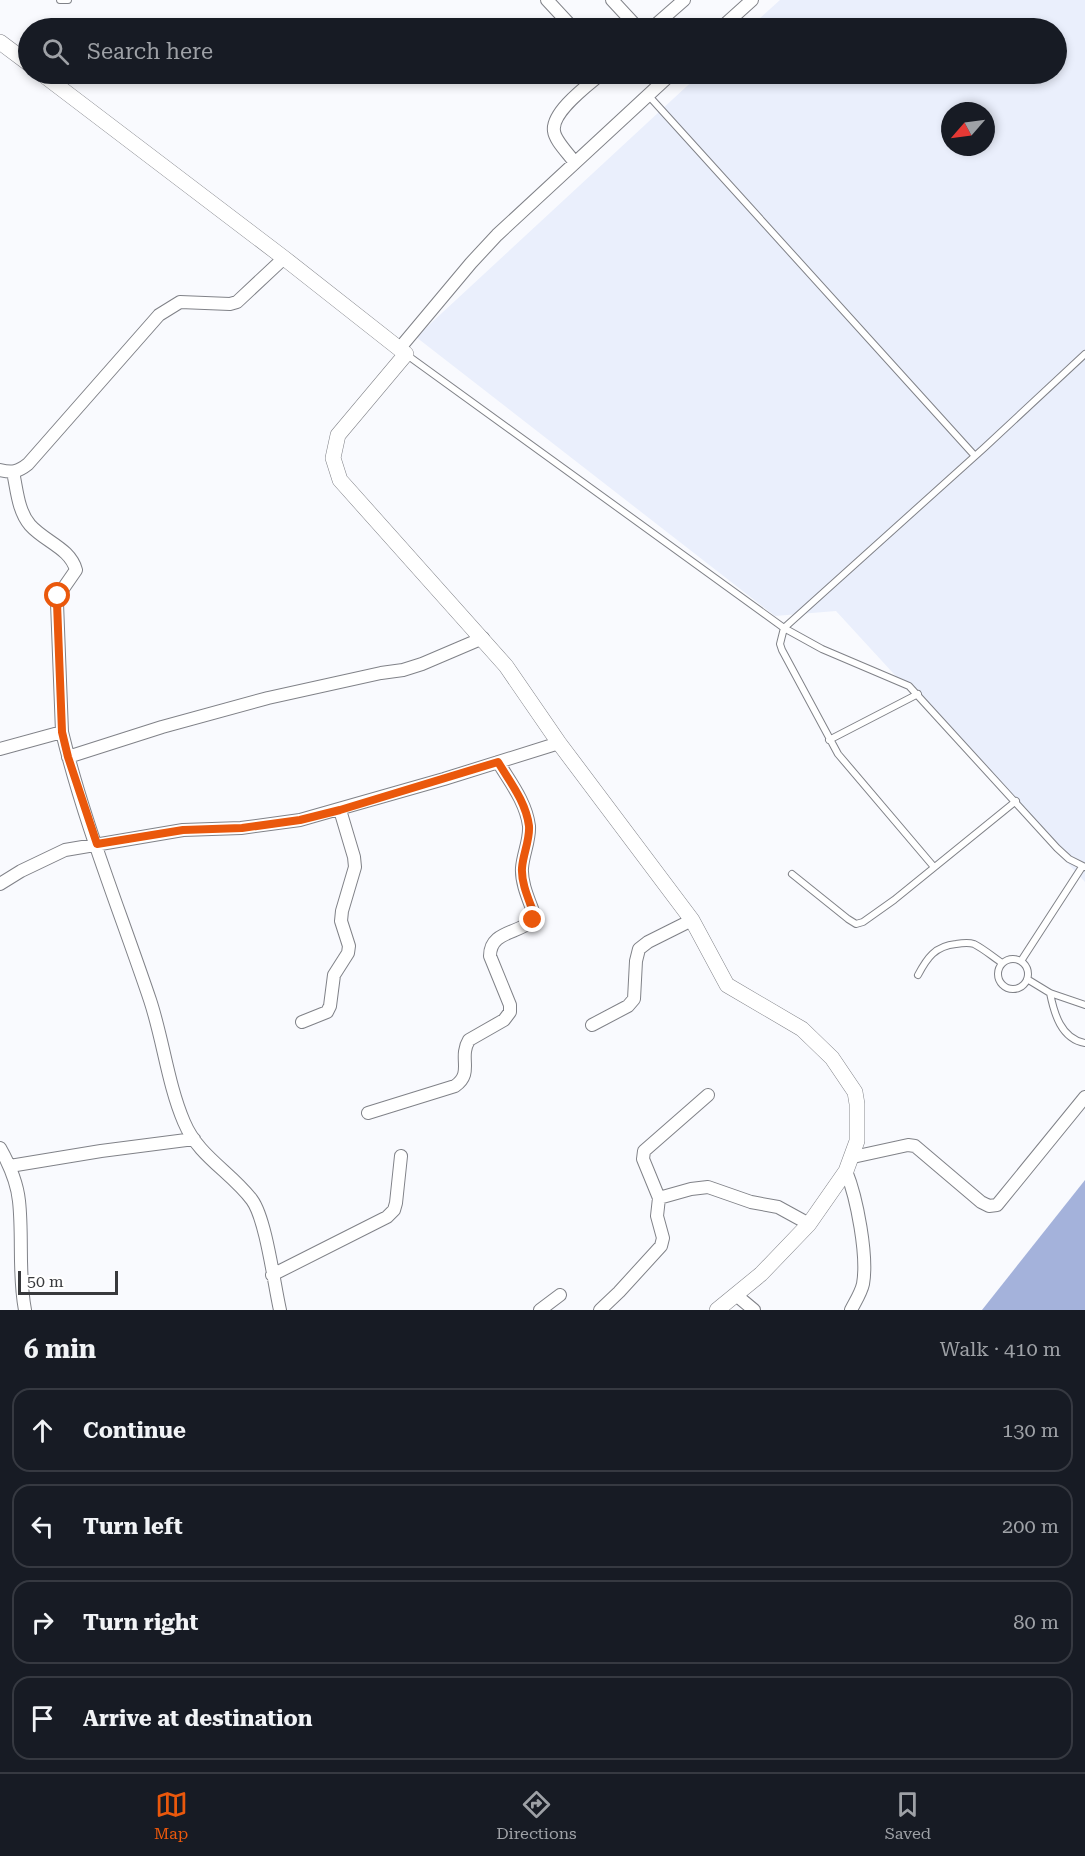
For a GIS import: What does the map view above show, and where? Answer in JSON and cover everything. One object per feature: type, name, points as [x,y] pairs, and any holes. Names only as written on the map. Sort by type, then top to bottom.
[{"type":"street","points":[[548,0],[564,18]]},
{"type":"street","points":[[612,0],[629,18]]},
{"type":"street","points":[[732,18],[752,0]]},
{"type":"street","points":[[663,18],[682,1]]},
{"type":"street","points":[[0,42],[18,56]]},
{"type":"street","points":[[55,84],[284,258],[403,352]]},
{"type":"street","points":[[575,163],[553,129],[556,119],[566,106],[590,84]]},
{"type":"street","points":[[660,84],[491,242],[338,435],[333,458],[340,480],[506,666],[560,743],[692,920],[727,985],[732,990],[793,1022],[839,1066],[852,1086],[856,1098],[857,1141],[846,1171],[809,1224],[766,1269],[717,1310]]},
{"type":"street","points":[[0,470],[13,472],[21,470],[28,464],[159,315],[180,302],[230,304],[237,302],[284,258]]},
{"type":"street","points":[[13,472],[20,504],[30,525],[71,557],[76,570],[58,596],[57,603],[62,732],[68,757],[151,1003],[180,1113],[201,1150],[252,1200],[260,1216],[280,1310]]},
{"type":"street","points":[[68,757],[162,727],[268,698],[403,670],[483,638]]},
{"type":"street","points":[[0,749],[62,732]]},
{"type":"street","points":[[0,884],[65,850],[183,830],[242,828],[300,820],[560,743]]},
{"type":"street","points":[[368,1113],[455,1086],[463,1081],[464,1054],[469,1040],[504,1020],[510,1012],[510,1005],[490,956],[490,947],[493,941],[527,926],[533,920],[534,914],[522,876],[529,834],[528,824],[519,795],[498,762]]},
{"type":"street","points":[[302,1022],[327,1012],[330,1006],[333,975],[348,953],[349,946],[341,921],[355,867],[340,810]]},
{"type":"street","points":[[592,1025],[628,1006],[634,999],[636,961],[639,950],[648,942],[692,920]]},
{"type":"street","points":[[600,1310],[620,1292],[661,1246],[663,1238],[657,1216],[659,1198],[643,1159],[644,1151],[708,1095]]},
{"type":"street","points":[[853,1157],[908,1145],[915,1146],[981,1202],[989,1206],[997,1205],[1085,1097]]},
{"type":"street","points":[[10,1166],[194,1139]]},
{"type":"street","points":[[0,1148],[10,1166],[19,1200],[20,1253],[25,1310]]},
{"type":"street","points":[[272,1275],[387,1217],[394,1210],[396,1203],[401,1156]]},
{"type":"street","points":[[846,1171],[855,1198],[863,1258],[862,1287],[851,1310]]},
{"type":"street","points":[[659,1198],[708,1187],[751,1202],[777,1207],[809,1224]]},
{"type":"street","points":[[540,1310],[560,1294]]},
{"type":"street","points":[[736,1295],[753,1310]]},
{"type":"lane","points":[[60,0],[68,0]]},
{"type":"lane","points":[[648,95],[975,456]]},
{"type":"lane","points":[[403,352],[784,628],[833,655],[909,686],[918,694],[1057,848],[1069,860],[1083,867],[1021,961]]},
{"type":"lane","points":[[934,867],[838,754],[829,740],[782,650],[780,644],[784,628],[1085,354]]},
{"type":"lane","points":[[829,740],[918,694]]},
{"type":"lane","points":[[792,873],[856,924],[863,922],[888,905],[1016,801]]},
{"type":"lane","points":[[918,975],[928,957],[935,950],[952,944],[967,942],[974,944],[1002,963]]},
{"type":"lane","points":[[1012,958],[1021,961],[1027,969],[1025,983],[1016,988],[1007,988],[1003,985],[998,976],[1002,963],[1012,958]]},
{"type":"lane","points":[[1027,979],[1050,993],[1085,1005]]},
{"type":"lane","points":[[1050,993],[1052,1005],[1062,1027],[1070,1038],[1085,1043]]},
{"type":"shaded area","points":[[780,0],[1085,0],[1085,882],[836,611],[775,616],[416,337],[689,84],[1067,84],[1067,18],[760,18]]},
{"type":"water","points":[[1085,1180],[1085,1310],[982,1310]]},
{"type":"route","points":[[58,596],[62,732],[97,844],[183,830],[242,828],[300,820],[498,762],[519,795],[528,824],[529,834],[522,876],[534,914],[533,920]]}]
